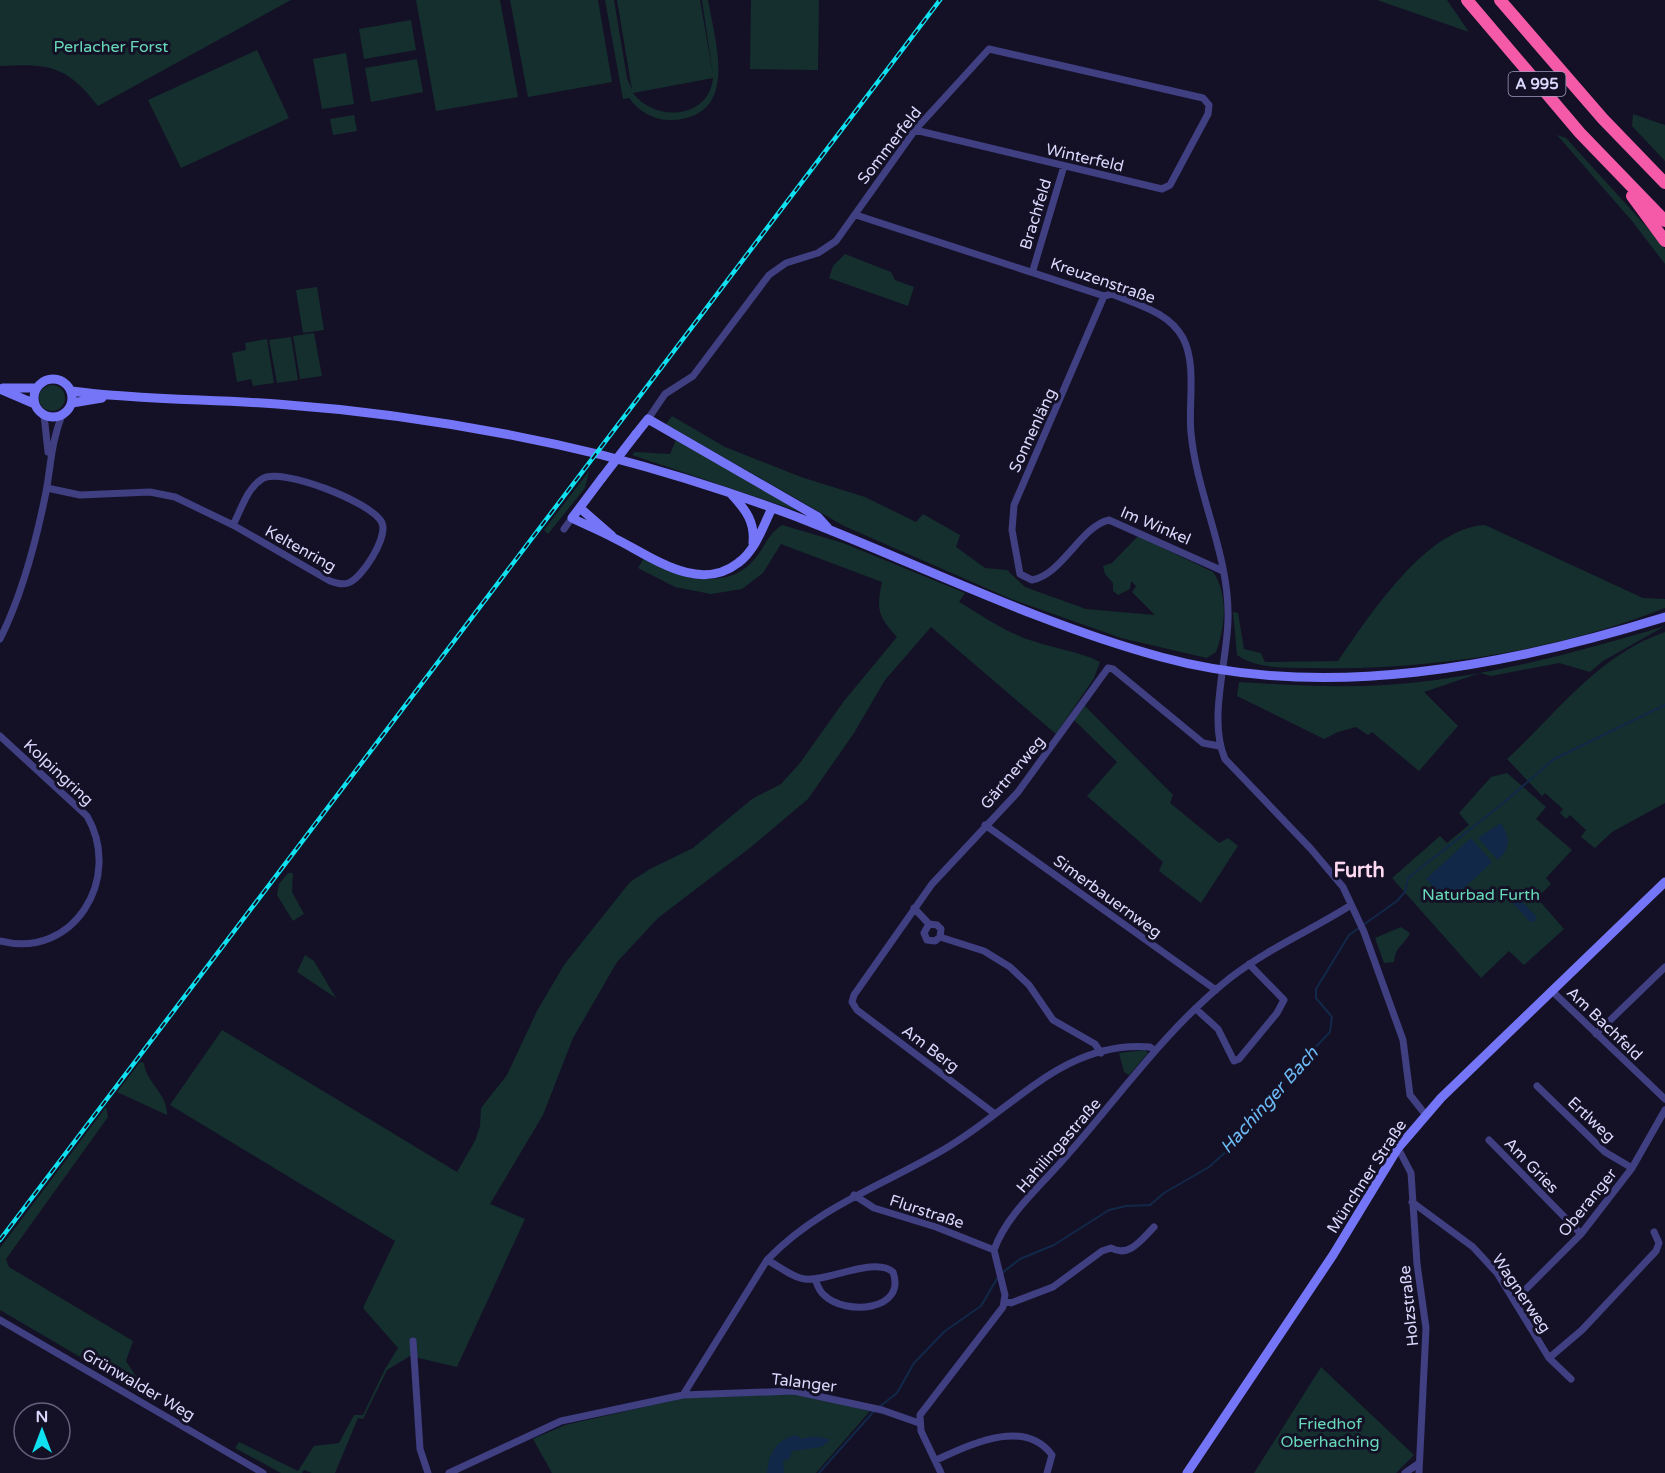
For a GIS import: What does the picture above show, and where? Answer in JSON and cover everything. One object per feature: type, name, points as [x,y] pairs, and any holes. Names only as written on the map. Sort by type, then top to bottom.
[{"type":"highway","name":"A 995","points":[[1467,0],[1608,164],[1665,220]]},
{"type":"highway","name":"A 995","points":[[1500,0],[1603,119],[1665,183]]},
{"type":"highway","points":[[1608,164],[1665,241]]},
{"type":"main road","points":[[34,404],[37,388],[45,381],[55,379],[64,383],[71,391],[72,403]]},
{"type":"main road","points":[[0,389],[37,388]]},
{"type":"main road","points":[[0,389],[34,404],[44,415],[53,417],[62,415],[72,403],[113,396]]},
{"type":"main road","points":[[71,391],[113,396],[300,406],[448,423],[605,456],[730,493],[772,508],[1009,605],[1069,627],[1161,657],[1256,674],[1373,675],[1461,666],[1608,634],[1665,617]]},
{"type":"main road","points":[[612,536],[601,534],[572,518],[648,418],[818,517],[830,530]]},
{"type":"main road","points":[[730,493],[747,512],[752,523],[753,548]]},
{"type":"main road","points":[[580,508],[612,536],[684,573],[698,575],[724,571],[738,563],[753,548],[772,508]]},
{"type":"main road","name":"Münchner Straße","points":[[1187,1473],[1333,1255],[1398,1148],[1425,1114],[1665,882]]},
{"type":"street","name":"Sommerfeld","points":[[648,418],[665,394],[693,376],[769,275],[786,263],[827,249],[836,242],[915,130],[989,49],[1203,98],[1209,105],[1208,114]]},
{"type":"street","name":"Winterfeld","points":[[915,130],[1162,189],[1170,185],[1208,114]]},
{"type":"street","name":"Brachfeld","points":[[1033,270],[1064,166]]},
{"type":"street","name":"Kreuzenstraße","points":[[856,215],[1033,270],[1164,316],[1184,340],[1190,369],[1191,436],[1223,572],[1228,618],[1225,669],[1217,729],[1219,746]]},
{"type":"street","name":"Sonnenläng","points":[[1026,579],[1016,563],[1012,530],[1014,505],[1108,295]]},
{"type":"street","points":[[0,639],[31,553],[47,488],[49,458],[44,415]]},
{"type":"street","points":[[49,458],[62,415]]},
{"type":"street","name":"Keltenring","points":[[47,488],[80,495],[165,494],[199,507],[330,581],[340,584],[349,583],[357,576],[378,548],[384,535],[378,516],[362,506],[328,490],[277,476],[264,477],[252,487],[233,525]]},
{"type":"street","points":[[564,529],[572,518]]},
{"type":"street","name":"Im Winkel","points":[[1026,579],[1032,580],[1044,576],[1097,526],[1109,520],[1223,572]]},
{"type":"street","name":"Gärtnerweg","points":[[852,1002],[854,995],[932,884],[1035,770],[1108,668],[1113,669],[1203,743],[1219,746]]},
{"type":"street","name":"Kolpingring","points":[[0,736],[87,816],[97,833],[101,860],[100,876],[95,888],[83,912],[68,927],[38,942],[21,944],[0,941]]},
{"type":"street","points":[[1219,746],[1232,767],[1338,879],[1361,928],[1403,1040],[1410,1095],[1425,1114]]},
{"type":"street","name":"Simerbauernweg","points":[[985,825],[1216,990]]},
{"type":"street","name":"Hahilingastraße","points":[[994,1250],[1007,1225],[1097,1122],[1154,1050],[1196,1009],[1249,964],[1351,905]]},
{"type":"street","points":[[914,908],[929,924],[937,925],[941,929],[940,937],[935,941],[927,940],[924,931],[929,924]]},
{"type":"street","points":[[940,937],[984,951],[1010,967],[1029,985],[1053,1020],[1095,1044],[1101,1053]]},
{"type":"street","points":[[1196,1009],[1218,1029],[1229,1056],[1234,1061],[1239,1059],[1277,1013],[1284,1000],[1249,964]]},
{"type":"street","points":[[1596,1034],[1665,967]]},
{"type":"street","name":"Am Bachfeld","points":[[1553,992],[1665,1099]]},
{"type":"street","name":"Am Berg","points":[[852,1002],[857,1010],[995,1114]]},
{"type":"street","points":[[683,1395],[767,1260],[783,1244],[854,1195],[949,1146],[1041,1078],[1101,1053],[1134,1046],[1150,1047],[1154,1050]]},
{"type":"street","name":"Ertlweg","points":[[1537,1086],[1605,1152],[1632,1168]]},
{"type":"street","name":"Oberanger","points":[[1515,1300],[1581,1234],[1632,1168],[1665,1110]]},
{"type":"street","name":"Am Gries","points":[[1490,1140],[1581,1234]]},
{"type":"street","name":"Holzstraße","points":[[1398,1148],[1411,1173],[1426,1334],[1419,1473]]},
{"type":"street","name":"Flurstraße","points":[[854,1195],[874,1208],[936,1227],[994,1250]]},
{"type":"street","name":"Wagnerweg","points":[[1412,1202],[1473,1247],[1497,1273],[1549,1358],[1571,1379]]},
{"type":"street","points":[[1004,1301],[1011,1303],[1053,1287],[1102,1251],[1111,1248],[1120,1253],[1127,1252],[1154,1227]]},
{"type":"street","name":"Wagnerweg","points":[[1549,1358],[1582,1330],[1656,1251],[1659,1243],[1654,1232]]},
{"type":"street","points":[[941,1473],[919,1423],[924,1409],[998,1314],[1004,1301],[994,1250]]},
{"type":"street","points":[[767,1260],[804,1279],[815,1279],[846,1271],[885,1268],[893,1272],[896,1280],[895,1287],[884,1302],[878,1305],[843,1307],[825,1297],[815,1279]]},
{"type":"street","name":"Grünwalder Weg","points":[[0,1320],[263,1473]]},
{"type":"street","points":[[413,1341],[420,1449],[428,1473]]},
{"type":"street","name":"Talanger","points":[[448,1473],[561,1421],[683,1395],[794,1391],[878,1409],[919,1423]]},
{"type":"street","points":[[936,1460],[976,1442],[998,1437],[1028,1437],[1044,1444],[1052,1455],[1047,1473]]},
{"type":"street","points":[[1405,1473],[1418,1464]]},
{"type":"green space","name":"Perlacher Forst","points":[[0,0],[291,0],[98,106],[77,82],[56,70],[32,65],[0,66]]},
{"type":"green space","points":[[416,0],[500,0],[518,97],[436,111]]},
{"type":"green space","points":[[510,0],[598,0],[612,82],[528,97]]},
{"type":"green space","points":[[605,0],[614,0],[627,78],[632,90],[617,0],[700,0],[713,75],[702,0],[708,0],[718,55],[718,74],[715,91],[708,105],[694,115],[666,120],[648,115],[629,98],[623,99]],"holes":[[[713,78],[709,92],[702,102],[691,109],[679,112],[654,109],[633,93]]]},
{"type":"green space","points":[[751,0],[819,0],[818,70],[750,69]]},
{"type":"green space","points":[[1377,0],[1447,0],[1469,32]]},
{"type":"green space","points":[[411,20],[416,50],[364,59],[359,29]]},
{"type":"green space","points":[[257,50],[289,118],[181,168],[148,100]]},
{"type":"green space","points":[[346,53],[354,104],[322,109],[313,59]]},
{"type":"green space","points":[[417,59],[423,92],[371,102],[365,68]]},
{"type":"green space","points":[[1633,114],[1665,125],[1665,161],[1632,126]]},
{"type":"green space","points":[[354,115],[357,131],[333,135],[330,119]]},
{"type":"green space","points":[[1557,135],[1566,138],[1655,236],[1665,249],[1665,264],[1632,221]]},
{"type":"green space","points":[[845,254],[891,272],[895,280],[914,287],[908,306],[829,278],[833,266]]},
{"type":"green space","points":[[317,287],[324,330],[303,333],[296,290]]},
{"type":"green space","points":[[314,333],[322,376],[300,379],[293,336]]},
{"type":"green space","points":[[291,337],[298,380],[277,383],[269,340]]},
{"type":"green space","points":[[267,339],[274,383],[253,386],[251,379],[237,382],[232,353],[246,350],[245,343]]},
{"type":"green space","points":[[52,385],[62,388],[65,398],[62,408],[52,411],[42,408],[39,398],[42,388]]},
{"type":"green space","points":[[672,416],[725,447],[801,477],[865,497],[916,522],[923,514],[960,535],[956,547],[985,568],[1007,570],[1025,587],[1086,609],[1155,615],[1132,592],[1136,586],[1131,581],[1130,589],[1118,595],[1113,591],[1113,583],[1105,574],[1103,566],[1112,563],[1138,536],[1213,572],[1221,591],[1224,612],[1222,633],[1216,652],[1207,658],[1121,638],[1011,599],[844,526],[666,424]]},
{"type":"green space","points":[[676,440],[801,512],[632,455],[635,452],[670,454]]},
{"type":"green space","points":[[589,471],[585,488],[548,534],[544,530]]},
{"type":"green space","points":[[782,525],[843,543],[965,593],[959,602],[1004,629],[1023,638],[1084,655],[1100,662],[1094,678],[1056,734],[931,627],[885,680],[854,733],[808,799],[751,847],[658,918],[617,962],[573,1038],[543,1115],[490,1204],[525,1219],[457,1367],[410,1356],[387,1370],[363,1419],[358,1418],[335,1473],[312,1473],[304,1470],[302,1473],[281,1473],[235,1448],[239,1442],[298,1471],[314,1446],[339,1443],[354,1415],[363,1415],[398,1348],[363,1308],[395,1241],[170,1105],[222,1030],[457,1172],[475,1141],[480,1126],[481,1108],[507,1075],[537,1011],[564,965],[630,882],[650,869],[693,848],[752,799],[781,784],[800,763],[844,701],[897,637],[880,612],[879,599],[882,582],[781,544],[763,573],[742,589],[711,594],[675,587],[638,568],[644,558],[685,575],[714,579],[728,577],[741,571],[753,561],[772,533]]},
{"type":"green space","points":[[1485,525],[1643,598],[1665,599],[1665,608],[1580,636],[1536,647],[1447,662],[1357,668],[1283,667],[1254,663],[1237,655],[1233,612],[1238,613],[1244,649],[1261,653],[1265,662],[1338,661],[1382,599],[1420,558],[1441,541],[1463,530]]},
{"type":"green space","points":[[1665,626],[1603,661],[1590,672],[1559,663],[1491,676],[1480,673],[1424,692],[1458,726],[1419,771],[1372,732],[1368,735],[1356,727],[1324,739],[1237,696],[1239,682],[1366,686],[1455,677],[1562,655]]},
{"type":"green space","points":[[1665,632],[1665,803],[1612,832],[1595,848],[1581,837],[1586,830],[1570,815],[1566,819],[1560,813],[1563,809],[1545,793],[1542,796],[1507,759],[1599,670],[1641,642]]},
{"type":"green space","points":[[1085,706],[1173,795],[1170,803],[1219,843],[1228,838],[1238,846],[1201,903],[1159,871],[1163,862],[1087,796],[1117,762],[1074,720]]},
{"type":"green space","name":"Naturbad Furth","points":[[1507,773],[1546,807],[1536,819],[1572,850],[1546,878],[1551,884],[1537,898],[1564,929],[1524,965],[1509,951],[1481,978],[1392,878],[1440,836],[1447,843],[1469,825],[1459,813],[1491,777]]},
{"type":"green space","points":[[288,873],[293,873],[292,892],[304,914],[293,921],[277,895],[279,884]]},
{"type":"green space","points":[[1401,927],[1410,933],[1396,952],[1394,962],[1384,963],[1375,938]]},
{"type":"green space","points":[[305,955],[314,961],[336,998],[297,972]]},
{"type":"green space","points":[[1145,1050],[1148,1053],[1129,1075],[1124,1072],[1119,1053]]},
{"type":"green space","points":[[140,1062],[144,1063],[149,1077],[161,1095],[167,1115],[117,1092]]},
{"type":"green space","points":[[106,1107],[108,1117],[6,1259],[9,1267],[133,1341],[126,1361],[141,1384],[135,1389],[0,1310],[0,1248]]},
{"type":"green space","name":"Friedhof Oberhaching","points":[[1321,1367],[1414,1455],[1396,1473],[1254,1473]]},
{"type":"green space","points":[[794,1394],[870,1411],[816,1473],[552,1473],[533,1439],[565,1425],[684,1398]]},
{"type":"water","points":[[1501,823],[1508,842],[1498,860],[1478,838]]},
{"type":"water","points":[[1471,838],[1492,862],[1464,887],[1444,898],[1426,879]]},
{"type":"water","points":[[796,1435],[802,1439],[819,1437],[829,1439],[821,1447],[792,1451],[789,1459],[783,1461],[784,1473],[767,1473],[775,1448],[783,1440]]},
{"type":"waterway","name":"Hachinger Bach","points":[[1002,1273],[1020,1259],[1054,1245],[1109,1210],[1126,1206],[1150,1205],[1164,1193],[1209,1167],[1230,1148],[1248,1118],[1271,1101],[1281,1083],[1330,1032],[1332,1017],[1316,998],[1316,989],[1349,935],[1397,901],[1405,892],[1408,878],[1501,805],[1554,759],[1665,705]]},
{"type":"waterway","points":[[1509,893],[1532,918]]},
{"type":"waterway","name":"Hachinger Bach","points":[[879,1407],[897,1393],[914,1363],[945,1331],[981,1306],[998,1277]]},
{"type":"waterway","name":"Hachinger Bach","points":[[819,1473],[875,1410]]},
{"type":"railway","points":[[0,1240],[940,0]]},
{"type":"district","name":"Furth","points":[[1359,870]]}]
